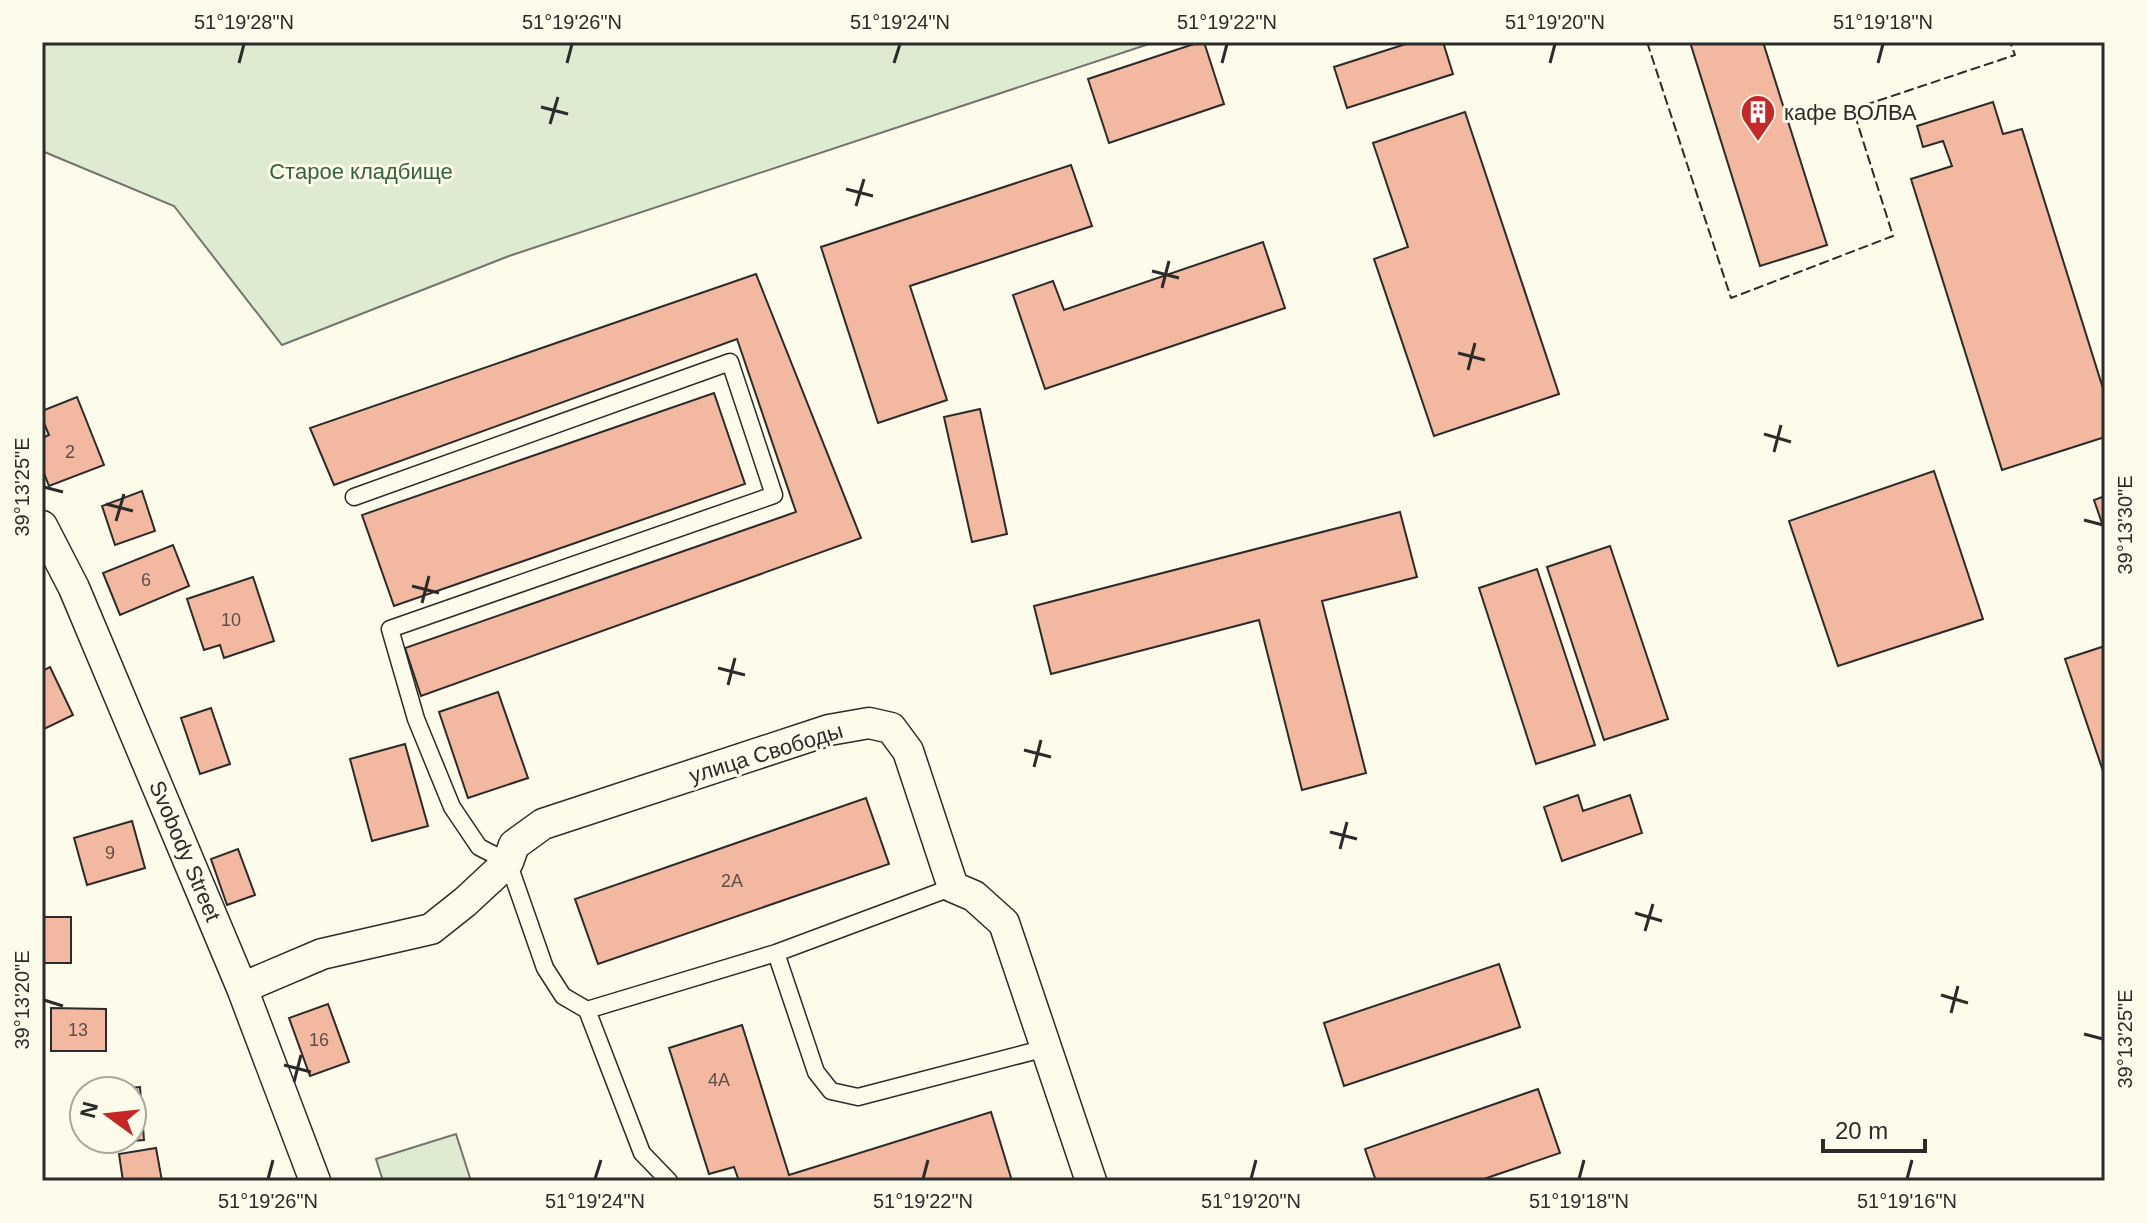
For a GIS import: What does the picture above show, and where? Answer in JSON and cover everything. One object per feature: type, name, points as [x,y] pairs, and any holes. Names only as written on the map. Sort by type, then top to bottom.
[{"type":"street","name":"Svobody Street","points":[[42,526],[74,588],[242,988],[315,1181]]},
{"type":"street","name":"улица Свободы","points":[[242,988],[322,954],[431,929],[508,862],[514,845],[543,824],[829,730],[869,723],[891,728],[908,751],[953,887]]},
{"type":"street","points":[[953,887],[974,896],[1004,923],[1091,1181]]},
{"type":"lane","points":[[354,497],[730,362],[774,495],[390,629],[416,719],[452,807],[479,847],[508,862],[545,968],[563,996],[587,1010],[642,1153],[669,1181]]},
{"type":"lane","points":[[587,1010],[776,953],[953,887]]},
{"type":"lane","points":[[776,953],[816,1072],[831,1091],[858,1097],[1046,1048]]},
{"type":"green space","name":"Старое кладбище","points":[[42,42],[1155,42],[509,256],[282,345],[174,206],[42,151]]},
{"type":"green space","points":[[456,1134],[471,1181],[383,1181],[376,1159]]},
{"type":"building","points":[[1204,42],[1224,104],[1109,143],[1088,79]]},
{"type":"building","points":[[1412,42],[1443,42],[1453,74],[1347,108],[1334,67]]},
{"type":"building","name":"кафе ВОЛВА","points":[[1690,42],[1763,42],[1827,245],[1760,266]]},
{"type":"building","points":[[1993,102],[2003,134],[2022,129],[2105,395],[2105,437],[2002,470],[1911,179],[1952,166],[1943,141],[1923,147],[1917,126]]},
{"type":"building","points":[[1465,112],[1559,394],[1434,436],[1374,259],[1408,247],[1373,143]]},
{"type":"building","points":[[1071,165],[1092,226],[910,286],[947,400],[878,423],[821,247]]},
{"type":"building","points":[[1263,242],[1285,308],[1045,389],[1013,295],[1053,281],[1064,310]]},
{"type":"building","points":[[756,274],[861,538],[421,696],[405,648],[796,512],[737,339],[334,485],[310,428]]},
{"type":"building","points":[[714,393],[745,484],[394,606],[362,515]]},
{"type":"building","points":[[77,397],[104,465],[49,486],[42,468],[42,438],[49,435],[42,411]]},
{"type":"building","points":[[980,409],[1007,534],[972,542],[944,417]]},
{"type":"building","points":[[1934,471],[1983,619],[1838,666],[1789,521]]},
{"type":"building","points":[[142,491],[155,531],[115,545],[102,506]]},
{"type":"building","points":[[2105,496],[2105,532],[2094,500]]},
{"type":"building","points":[[1400,512],[1417,577],[1322,601],[1366,773],[1302,790],[1259,620],[1051,674],[1034,606]]},
{"type":"building","points":[[173,545],[189,586],[120,615],[103,573]]},
{"type":"building","points":[[1610,546],[1668,719],[1604,740],[1547,567]]},
{"type":"building","points":[[1537,569],[1595,745],[1536,764],[1479,588]]},
{"type":"building","points":[[253,577],[274,641],[224,658],[220,645],[204,650],[187,599]]},
{"type":"building","points":[[2105,646],[2105,777],[2065,659]]},
{"type":"building","points":[[50,667],[73,715],[42,730],[42,671]]},
{"type":"building","points":[[498,692],[528,778],[468,798],[439,712]]},
{"type":"building","points":[[211,708],[230,764],[200,774],[181,718]]},
{"type":"building","points":[[405,744],[428,826],[372,841],[350,759]]},
{"type":"building","points":[[1578,795],[1583,811],[1630,795],[1642,833],[1562,861],[1544,807]]},
{"type":"building","points":[[866,798],[889,864],[598,964],[575,899]]},
{"type":"building","points":[[132,821],[145,868],[87,885],[74,838]]},
{"type":"building","points":[[238,849],[255,895],[227,905],[211,859]]},
{"type":"building","points":[[42,917],[71,917],[71,963],[42,963]]},
{"type":"building","points":[[1499,964],[1520,1027],[1344,1086],[1324,1023]]},
{"type":"building","points":[[328,1004],[349,1062],[310,1076],[289,1018]]},
{"type":"building","points":[[51,1008],[106,1009],[106,1051],[51,1051]]},
{"type":"building","points":[[742,1025],[789,1175],[991,1112],[1012,1181],[739,1181],[734,1167],[709,1174],[669,1048]]},
{"type":"building","points":[[1538,1089],[1560,1153],[1478,1181],[1376,1181],[1365,1149]]},
{"type":"building","points":[[156,1148],[162,1181],[123,1181],[119,1155],[148,1155],[148,1149]]},
{"type":"fence","points":[[1647,42],[1731,298],[1893,236],[1853,109],[2015,55],[2010,42]]},
{"type":"place","name":"кафе ВОЛВА","points":[[1758,143]]}]
